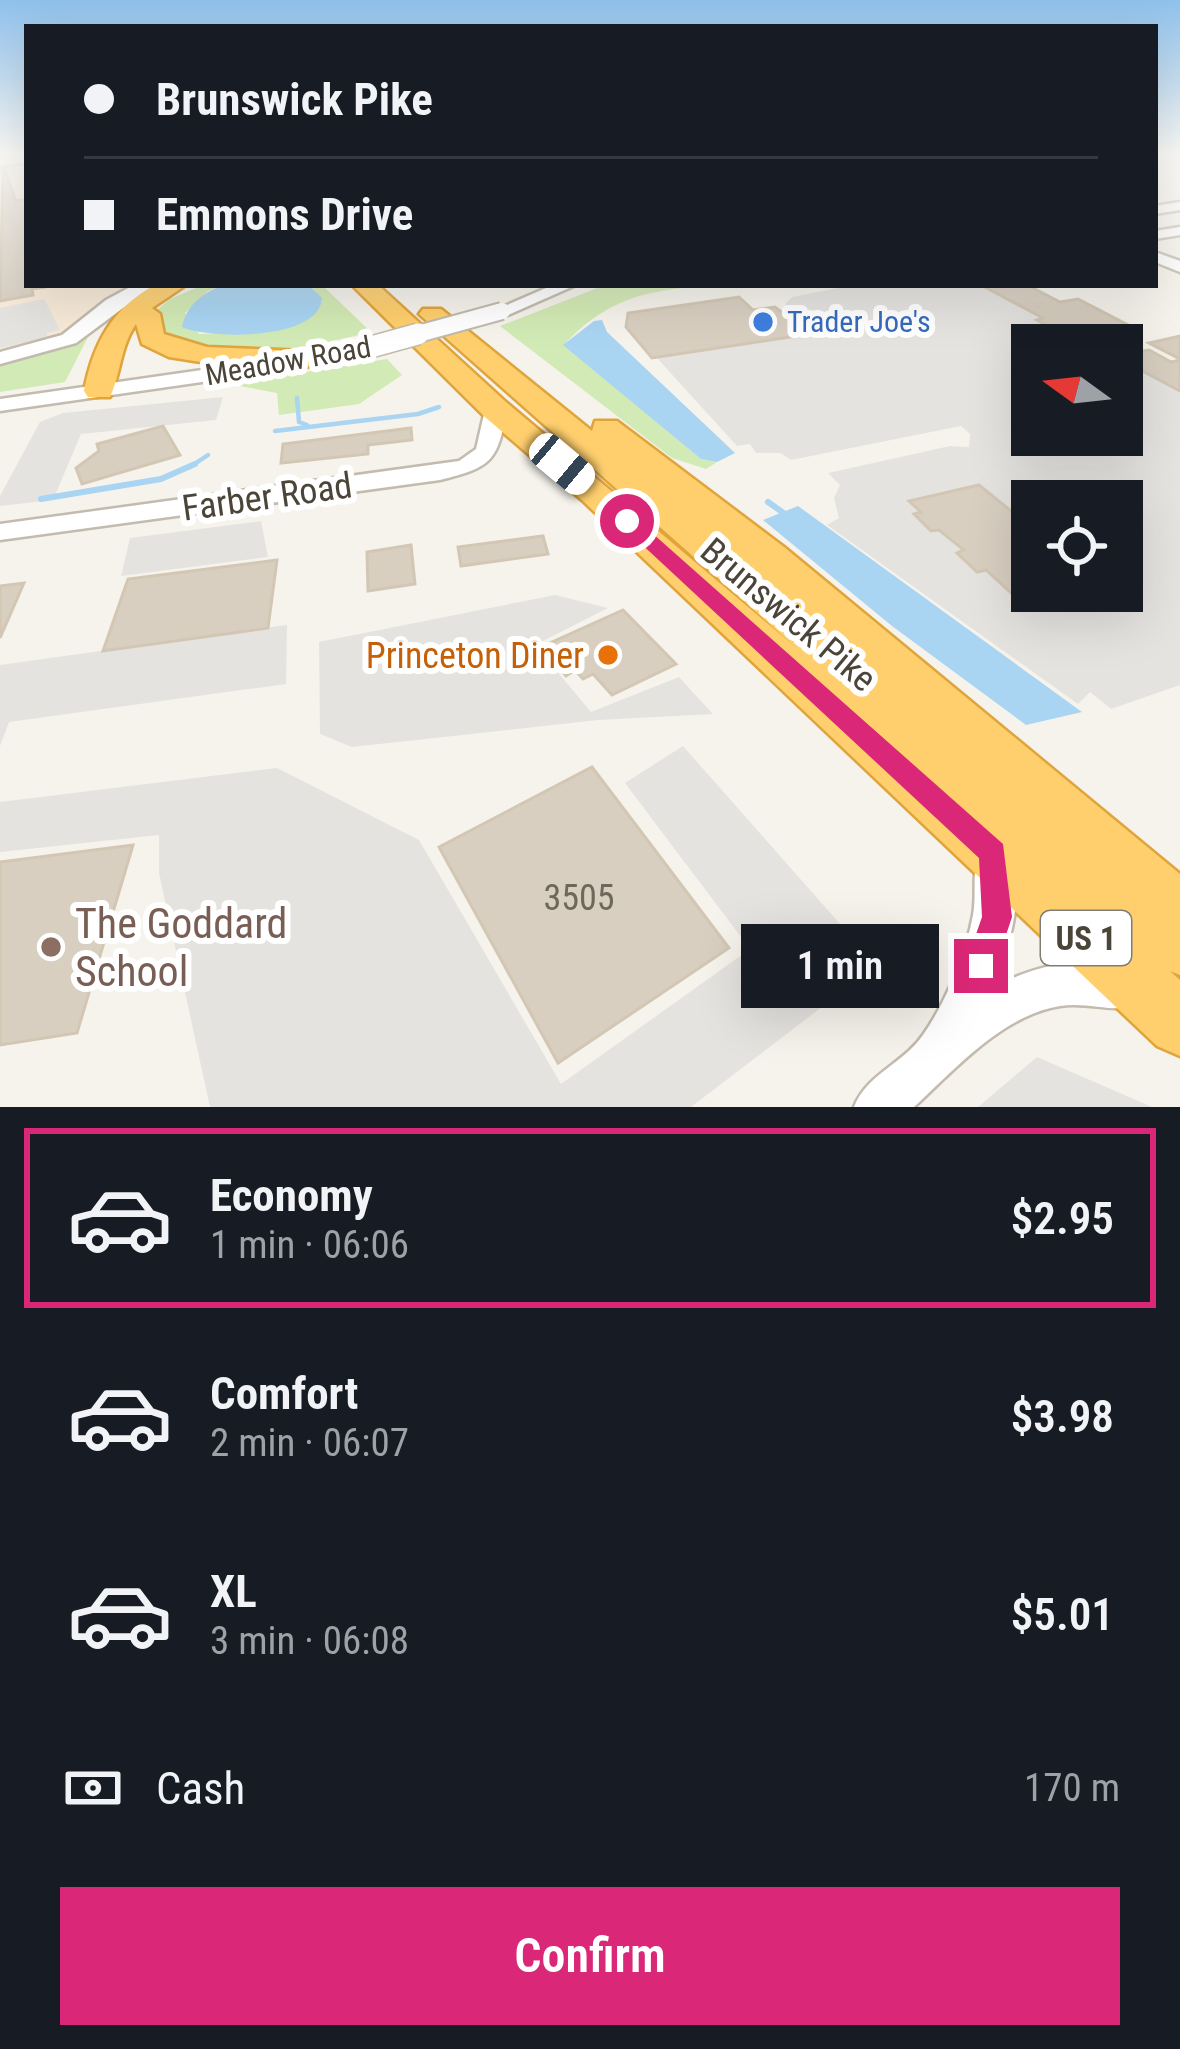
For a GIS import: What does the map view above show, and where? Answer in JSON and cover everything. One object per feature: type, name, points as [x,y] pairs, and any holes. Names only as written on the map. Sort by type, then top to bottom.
[{"type":"highway","points":[[112,389],[114,332],[122,317],[168,288]]},
{"type":"highway","points":[[147,299],[186,288]]},
{"type":"highway","points":[[343,288],[418,333]]},
{"type":"highway","name":"Brunswick Pike","points":[[367,288],[496,410],[595,492],[993,853],[1168,986]]},
{"type":"highway","name":"Brunswick Pike","points":[[416,288],[1168,986]]},
{"type":"highway","points":[[417,288],[770,556],[1180,911]]},
{"type":"highway","points":[[112,389],[147,299]]},
{"type":"highway","points":[[147,299],[152,338],[179,351],[307,359]]},
{"type":"street","name":"Meadow Road","points":[[0,405],[370,347],[502,310],[560,288]]},
{"type":"street","points":[[0,358],[69,340],[112,304],[147,299]]},
{"type":"street","name":"Farber Road","points":[[0,532],[467,466],[487,452],[496,410]]},
{"type":"street","points":[[937,1057],[981,966],[997,917],[993,853]]},
{"type":"street","points":[[878,1107],[987,1015],[1053,985],[1168,986]]},
{"type":"shaded area","points":[[0,206],[24,206],[24,288],[163,288],[57,350],[0,362]]},
{"type":"shaded area","points":[[838,288],[987,288],[1043,318],[1038,320],[1047,324],[1011,324],[1011,456],[1143,456],[1143,371],[1180,391],[1180,685],[1111,709],[1090,692],[1078,704],[827,525],[839,518],[834,498],[840,485],[828,473],[950,446],[969,447],[970,434],[961,426],[791,460],[780,453],[756,453],[750,444],[737,446],[656,357],[803,335],[800,331],[810,328],[785,304],[792,297]]},
{"type":"shaded area","points":[[44,299],[60,330],[47,333],[47,338],[0,348],[0,308]]},
{"type":"shaded area","points":[[223,397],[216,420],[81,434],[53,500],[0,506],[0,496],[40,422],[63,413]]},
{"type":"shaded area","points":[[261,521],[268,557],[121,576],[130,538]]},
{"type":"shaded area","points":[[555,595],[608,608],[535,645],[591,712],[679,677],[713,714],[598,720],[352,747],[320,734],[319,642]]},
{"type":"shaded area","points":[[287,625],[286,684],[9,722],[0,746],[0,665]]},
{"type":"shaded area","points":[[683,746],[841,925],[843,991],[691,1107],[210,1107],[159,873],[159,835],[0,852],[0,802],[277,768],[419,840],[561,1084],[750,949],[625,783]]},
{"type":"shaded area","points":[[1037,1057],[1152,1107],[978,1107]]},
{"type":"green space","points":[[196,288],[216,288],[185,313],[199,334],[263,332],[316,291],[312,288],[325,288],[371,332],[263,352],[208,350],[156,335],[151,315],[170,299]]},
{"type":"green space","points":[[597,288],[681,288],[608,309],[564,345],[701,459],[717,462],[706,469],[672,458],[500,326]]},
{"type":"green space","points":[[88,337],[65,382],[0,392],[0,360]]},
{"type":"green space","points":[[387,359],[402,375],[359,404],[279,415],[277,393],[229,384]]},
{"type":"water","points":[[217,288],[312,288],[322,298],[317,312],[285,329],[239,335],[182,327],[187,312]]},
{"type":"water","points":[[602,320],[607,332],[735,453],[717,462],[701,459],[563,345]]},
{"type":"water","points":[[798,506],[1082,712],[1026,725],[892,626],[763,520]]},
{"type":"building","points":[[2,206],[24,206],[24,288],[39,288],[32,289],[33,295],[0,301]]},
{"type":"building","points":[[987,288],[1033,288],[1060,302],[1078,299],[1126,324],[1045,324],[1037,320],[1043,318]]},
{"type":"building","points":[[739,297],[753,310],[775,307],[806,330],[800,331],[804,335],[652,358],[626,327],[628,313]]},
{"type":"building","points":[[1180,336],[1180,359],[1149,343]]},
{"type":"building","points":[[1143,351],[1171,362],[1180,360],[1180,391],[1143,371]]},
{"type":"building","points":[[163,426],[180,455],[82,484],[76,468],[99,451],[97,444]]},
{"type":"building","points":[[411,428],[412,440],[368,445],[368,454],[281,463],[283,444]]},
{"type":"building","points":[[979,485],[1011,511],[1011,593],[986,570],[977,572],[957,553],[964,550],[939,530],[931,531],[914,514],[921,512],[909,501]]},
{"type":"building","points":[[543,536],[548,554],[461,566],[458,547]]},
{"type":"building","points":[[411,545],[415,584],[368,591],[367,552]]},
{"type":"building","points":[[277,560],[268,628],[103,651],[128,579]]},
{"type":"building","points":[[24,583],[0,638],[0,586]]},
{"type":"building","name":"Princeton Diner","points":[[623,610],[676,664],[612,695],[593,674],[583,679],[575,670],[566,676],[541,647]]},
{"type":"building","points":[[592,767],[729,948],[558,1063],[439,847]]},
{"type":"building","name":"The Goddard School","points":[[133,845],[77,1033],[0,1045],[0,862]]},
{"type":"waterway","points":[[297,398],[299,422],[307,425]]},
{"type":"waterway","points":[[275,431],[418,414],[439,407]]},
{"type":"waterway","points":[[194,465],[208,455]]},
{"type":"waterway","points":[[41,499],[161,479],[194,465]]},
{"type":"waterway","points":[[190,467],[194,465]]},
{"type":"waterway","points":[[768,502],[785,514]]},
{"type":"place","name":"Trader Joe's","points":[[763,322]]},
{"type":"place","name":"Princeton Diner","points":[[608,655]]},
{"type":"place","name":"The Goddard School","points":[[51,947]]},
{"type":"route","points":[[627,521],[993,853],[997,917],[981,966]]}]
